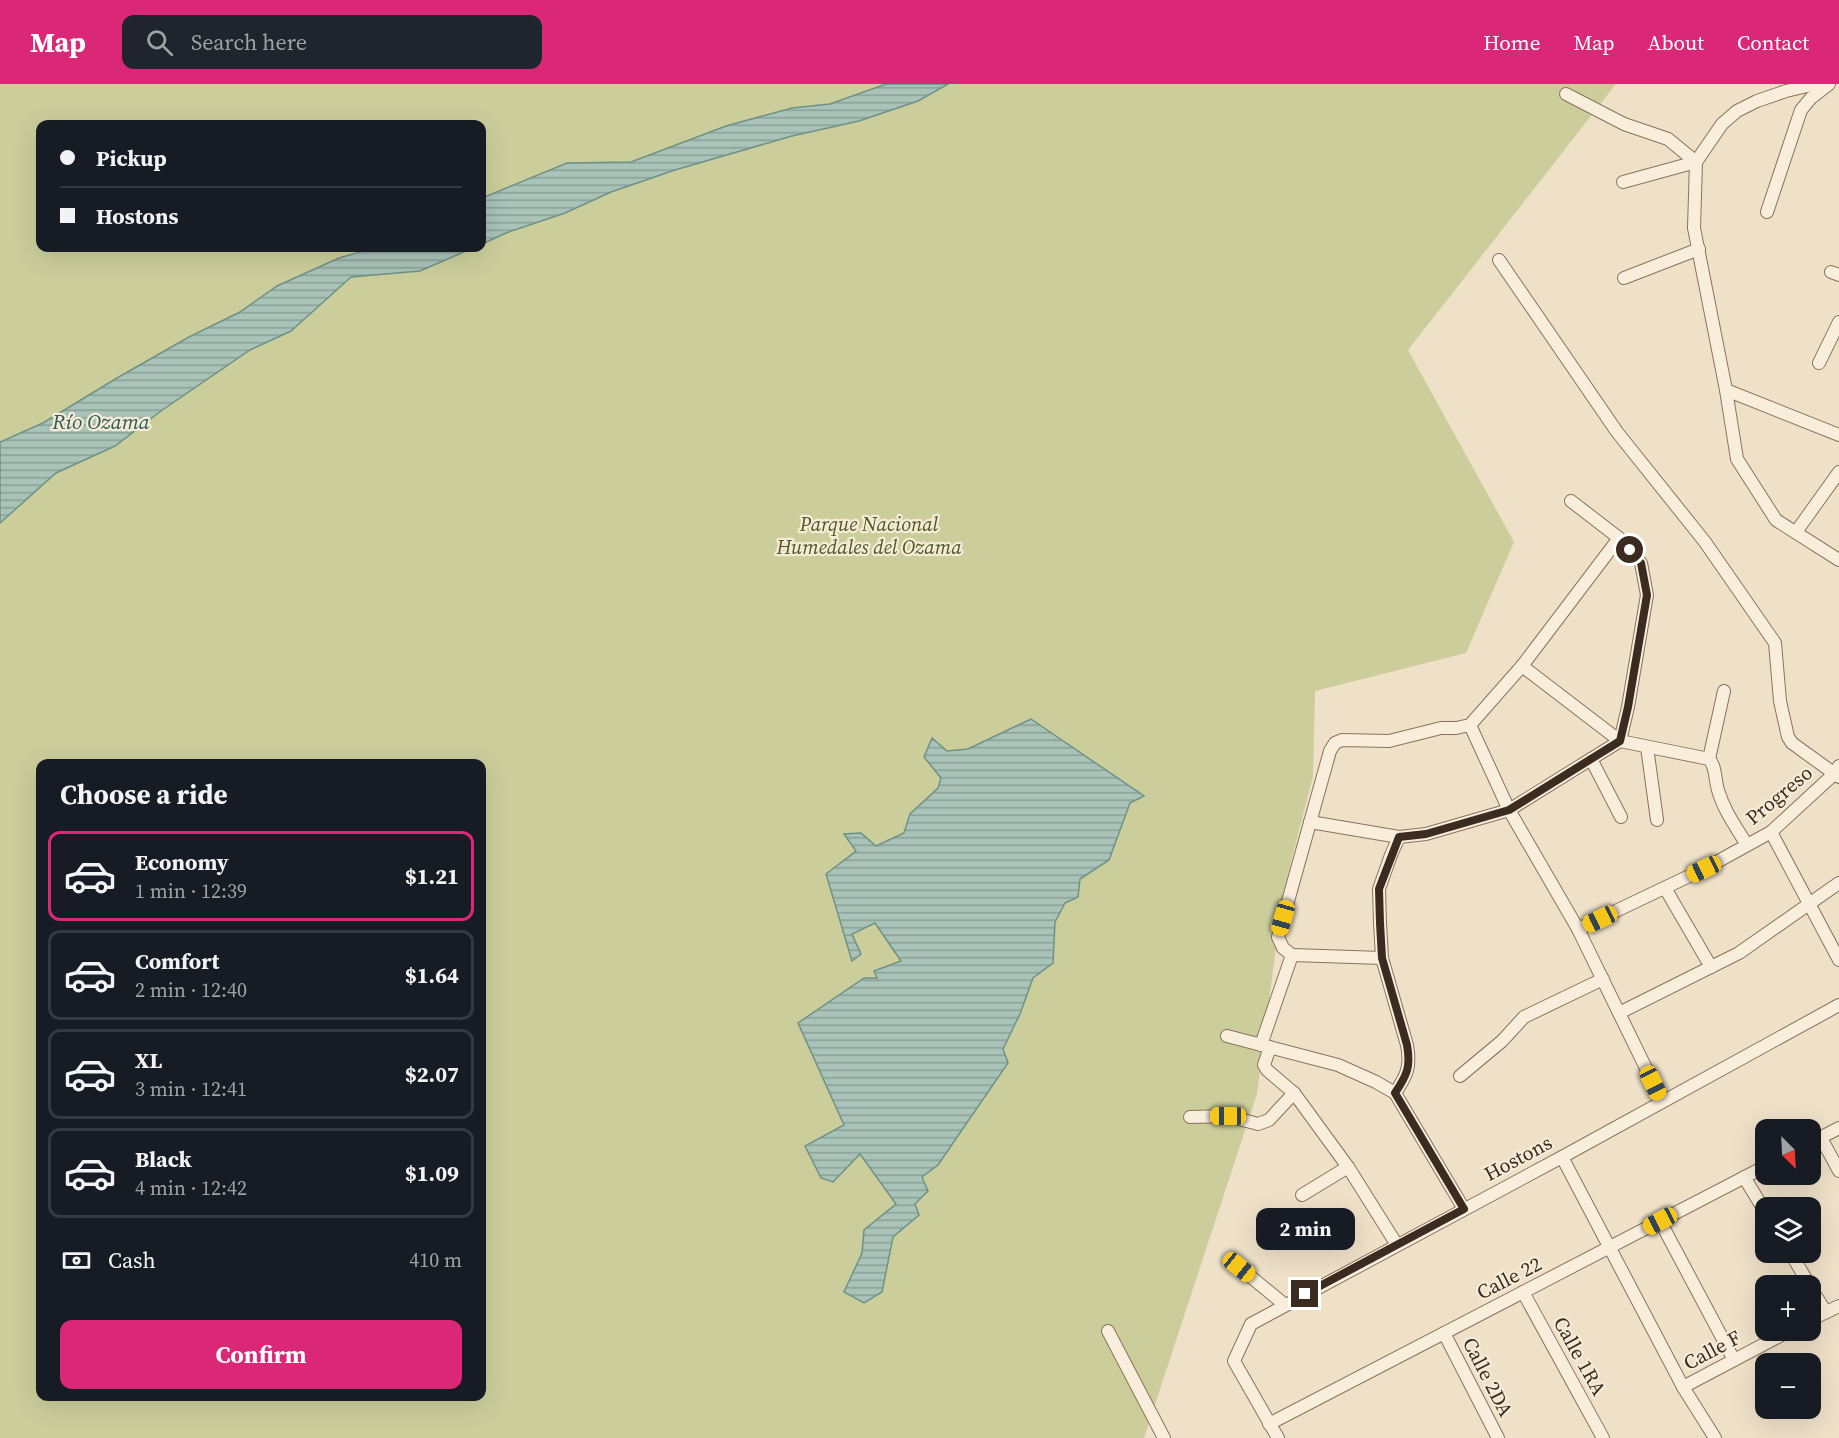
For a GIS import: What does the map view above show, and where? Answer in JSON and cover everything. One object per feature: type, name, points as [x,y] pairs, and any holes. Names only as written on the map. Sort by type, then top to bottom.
[{"type":"street","points":[[1815,84],[1758,101],[1737,111],[1722,124],[1696,162],[1694,228],[1726,390],[1737,459],[1776,520],[1839,560]]},
{"type":"street","points":[[1767,212],[1801,110],[1811,98],[1829,84]]},
{"type":"street","points":[[1566,94],[1624,124],[1668,139],[1696,162]]},
{"type":"street","points":[[1623,182],[1696,162]]},
{"type":"street","points":[[1624,278],[1699,249]]},
{"type":"street","points":[[1499,260],[1617,432],[1705,542],[1775,643],[1780,701],[1788,737],[1792,743],[1837,772]]},
{"type":"street","points":[[1819,363],[1839,322]]},
{"type":"street","points":[[1726,390],[1839,435]]},
{"type":"street","points":[[1796,532],[1839,472]]},
{"type":"street","points":[[1310,822],[1399,837],[1426,834],[1509,810],[1620,741],[1647,595],[1641,563],[1619,538],[1570,501]]},
{"type":"street","points":[[1382,958],[1292,955],[1283,948],[1278,937],[1330,751],[1335,743],[1342,740],[1389,741],[1441,728],[1456,728],[1470,724],[1522,666],[1619,538]]},
{"type":"street","points":[[1522,666],[1620,741],[1709,759]]},
{"type":"street","points":[[1724,691],[1709,759],[1723,806],[1747,845]]},
{"type":"street","points":[[1470,724],[1509,810],[1578,929],[1662,1101]]},
{"type":"street","points":[[1647,747],[1657,820]]},
{"type":"street","points":[[1591,759],[1621,817]]},
{"type":"street","name":"Progreso","points":[[1578,929],[1704,869],[1771,831],[1837,772]]},
{"type":"street","points":[[1771,831],[1839,960]]},
{"type":"street","points":[[1395,1093],[1408,1069],[1410,1058],[1382,958],[1379,889],[1399,837]]},
{"type":"street","points":[[1619,1013],[1738,953],[1839,883]]},
{"type":"street","points":[[1665,888],[1712,967]]},
{"type":"street","points":[[1292,955],[1265,1046],[1264,1065],[1294,1093],[1348,1167],[1397,1245]]},
{"type":"street","points":[[1460,1076],[1502,1041],[1524,1017],[1602,979]]},
{"type":"street","name":"Hostons","points":[[1269,1424],[1234,1361],[1251,1324],[1839,1005]]},
{"type":"street","points":[[1227,1036],[1338,1065],[1395,1093],[1464,1209]]},
{"type":"street","points":[[1190,1117],[1228,1116],[1258,1124],[1269,1120],[1294,1093]]},
{"type":"street","points":[[1821,1137],[1839,1128]]},
{"type":"street","points":[[1821,1147],[1839,1172]]},
{"type":"street","points":[[1562,1157],[1683,1387],[1715,1438]]},
{"type":"street","points":[[1302,1195],[1348,1167]]},
{"type":"street","name":"Calle 22","points":[[1269,1424],[1755,1172]]},
{"type":"street","points":[[1744,1177],[1756,1197]]},
{"type":"street","points":[[1660,1221],[1734,1360]]},
{"type":"street","points":[[1239,1267],[1285,1305]]},
{"type":"street","name":"Calle 1RA","points":[[1523,1292],[1603,1438]]},
{"type":"street","points":[[1821,1304],[1826,1312]]},
{"type":"street","points":[[1821,1314],[1839,1306]]},
{"type":"street","points":[[1108,1331],[1164,1438]]},
{"type":"street","name":"Calle 2DA","points":[[1444,1333],[1498,1438]]},
{"type":"street","name":"Calle F","points":[[1683,1387],[1770,1341]]},
{"type":"street","points":[[1269,1424],[1278,1438]]},
{"type":"green space","name":"Parque Nacional Humedales del Ozama","points":[[0,84],[1616,84],[1408,350],[1514,542],[1466,653],[1315,691],[1313,776],[1283,893],[1257,1094],[1144,1438],[0,1438]]},
{"type":"water","points":[[886,84],[948,84],[918,101],[859,121],[792,136],[675,170],[611,192],[565,213],[486,242],[486,196],[567,163],[631,162],[726,126],[792,108],[830,104]]},
{"type":"water","name":"Río Ozama","points":[[360,252],[464,252],[420,271],[351,277],[291,331],[250,350],[161,411],[115,446],[56,473],[0,523],[0,442],[43,423],[189,337],[240,312],[277,286],[339,258]]},
{"type":"water","points":[[1031,719],[1144,796],[1130,803],[1109,860],[1080,879],[1078,897],[1065,903],[1055,922],[1053,963],[1033,978],[1020,1014],[1003,1049],[1008,1063],[938,1165],[922,1177],[928,1191],[915,1204],[919,1215],[893,1237],[882,1292],[864,1303],[844,1292],[862,1253],[864,1230],[896,1204],[860,1154],[833,1182],[821,1178],[805,1146],[844,1125],[798,1023],[864,978],[877,978],[874,971],[901,961],[875,923],[852,934],[861,954],[852,961],[826,874],[856,851],[844,834],[861,833],[876,846],[904,833],[910,814],[938,788],[941,778],[924,757],[932,738],[947,751],[968,749]]},
{"type":"route","points":[[1305,1294],[1464,1209],[1395,1093],[1404,1079],[1410,1058],[1382,958],[1379,889],[1399,837],[1426,834],[1509,810],[1620,741],[1647,595],[1641,563],[1630,550]]}]
